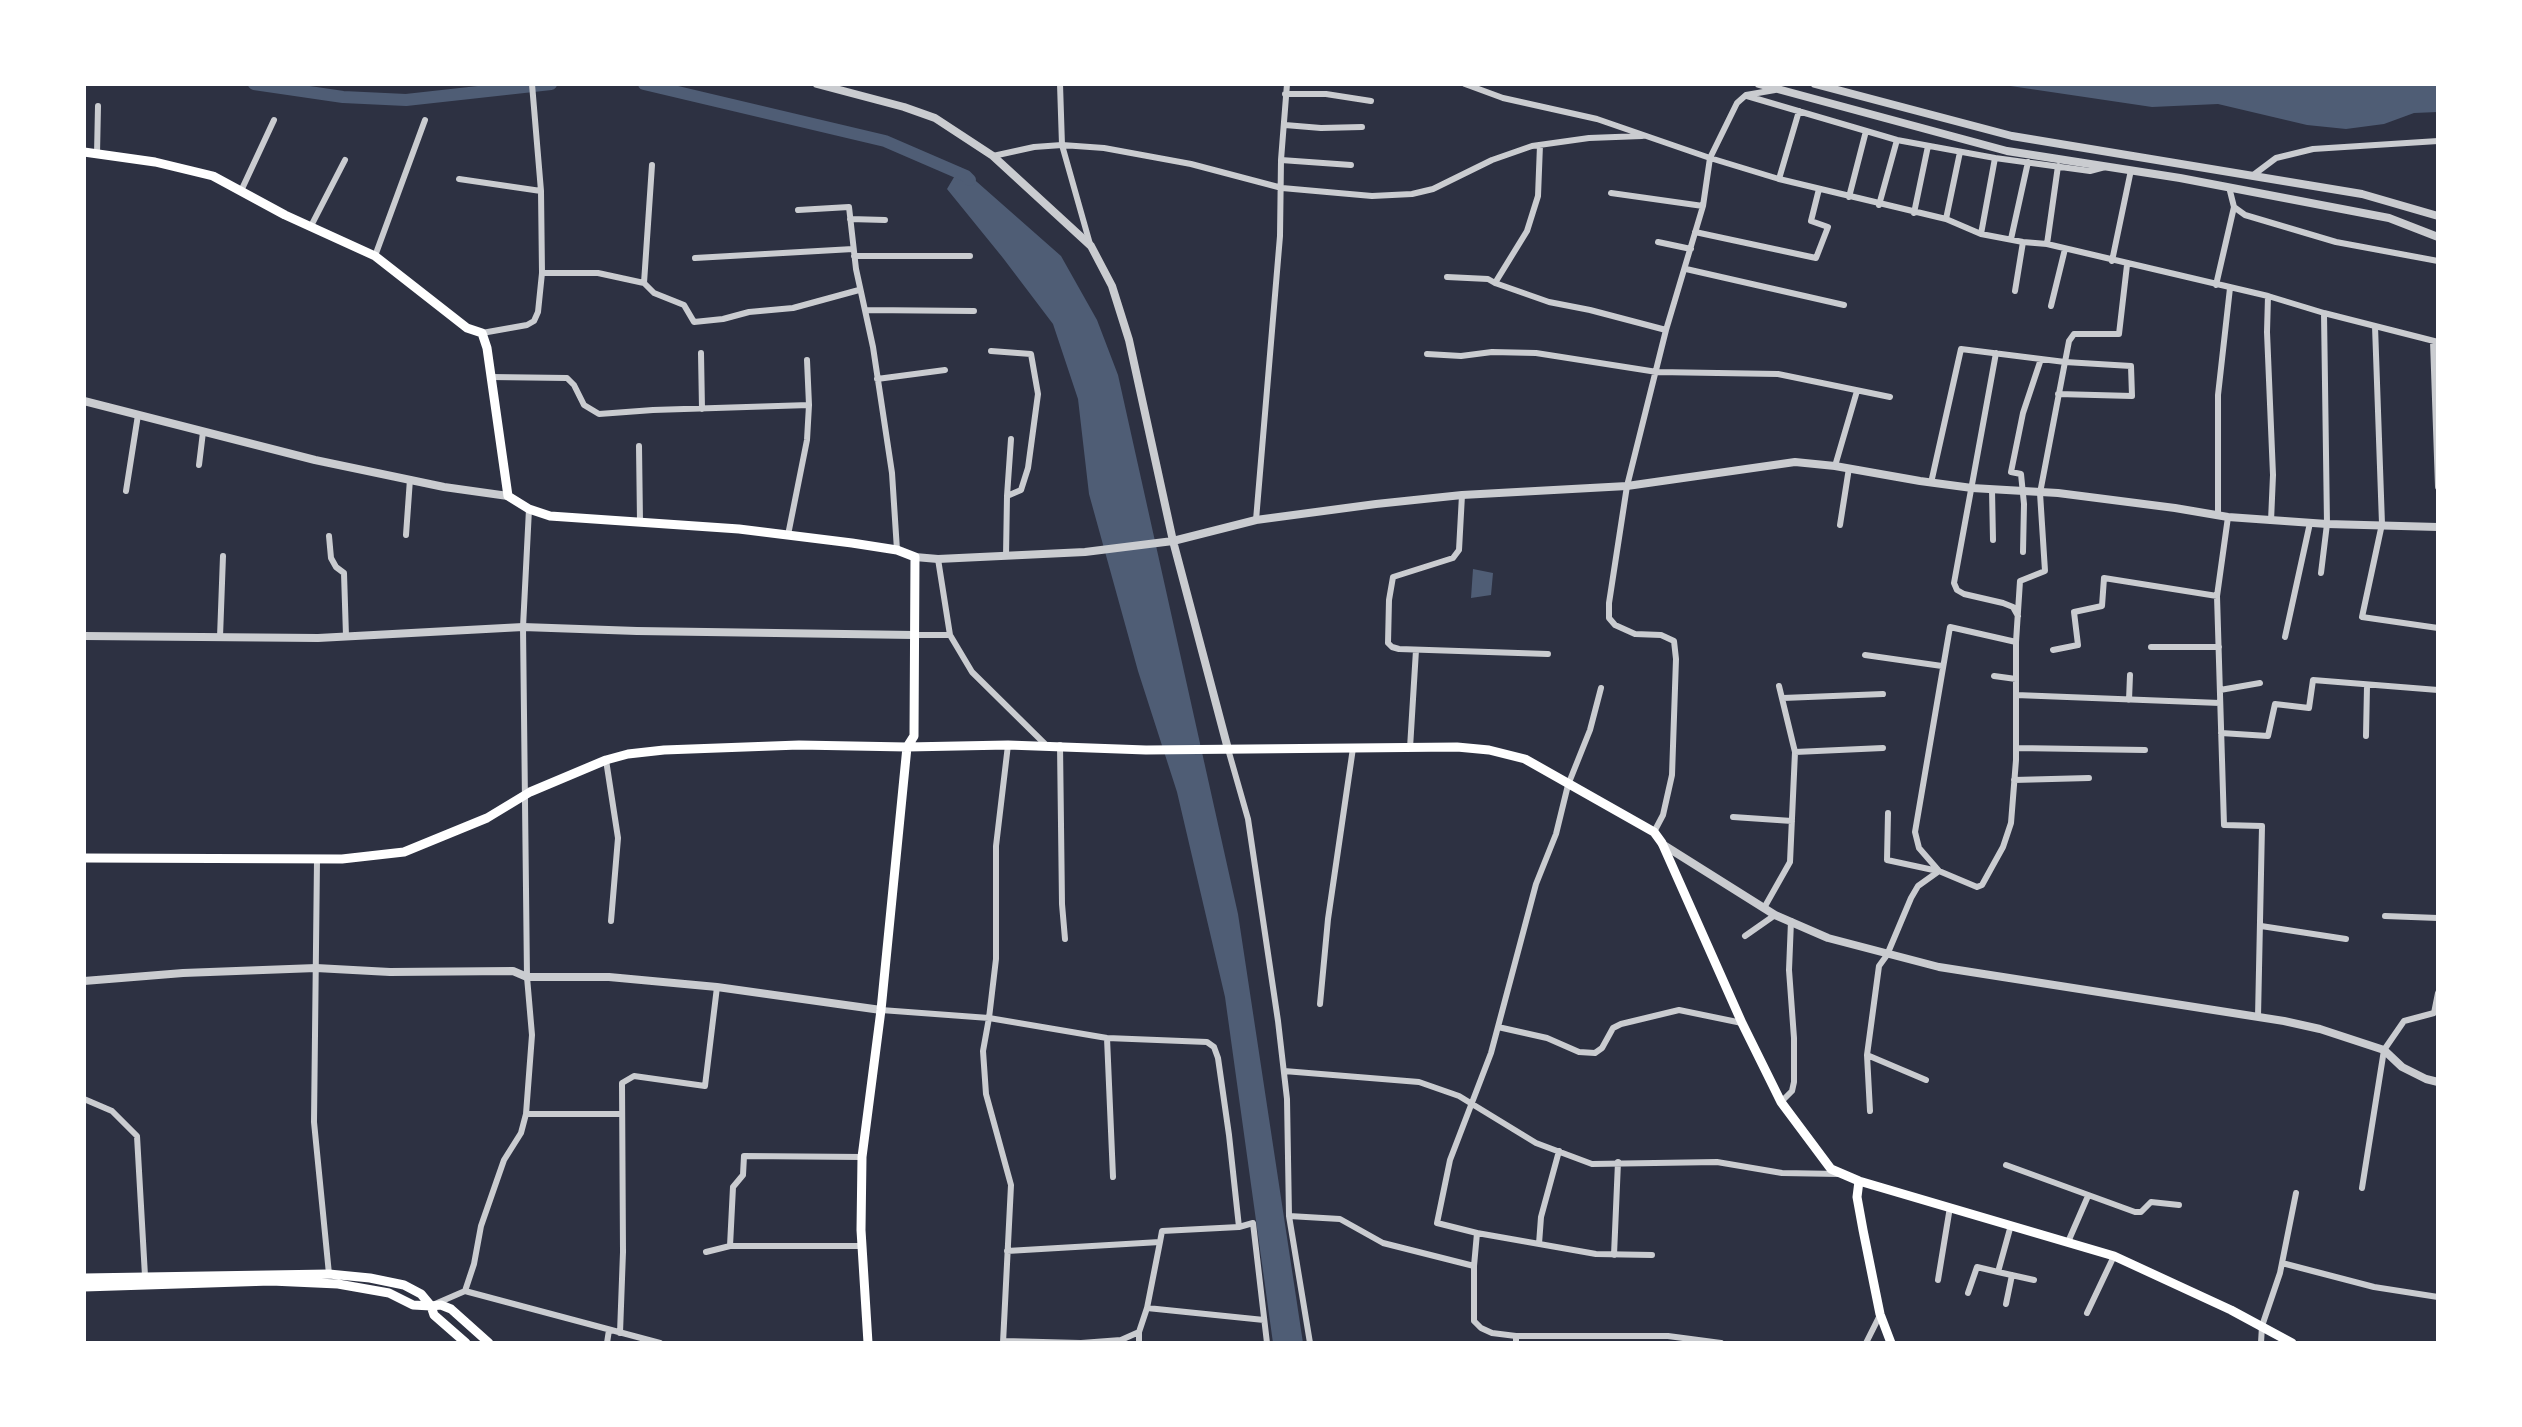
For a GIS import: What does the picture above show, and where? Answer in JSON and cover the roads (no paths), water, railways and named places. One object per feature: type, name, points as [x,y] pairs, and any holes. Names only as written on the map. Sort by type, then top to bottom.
[{"type":"main road","points":[[84,152],[155,162],[213,176],[375,256],[467,328],[482,333],[487,348],[508,496],[529,509],[549,516],[788,535],[897,550],[915,557],[914,736],[907,747],[881,1010],[862,1157],[862,1246],[868,1343]]},
{"type":"main road","points":[[84,858],[317,860],[404,852],[487,818],[525,796],[606,760],[628,754],[664,750],[799,745],[907,747],[1046,745],[1146,750],[1457,747],[1498,752],[1525,759],[1654,832],[1662,843],[1742,1023],[1781,1102],[1831,1168],[1858,1181],[2114,1256],[2262,1326],[2292,1343]]},
{"type":"main road","points":[[1858,1181],[1857,1197],[1880,1314],[1891,1343]]},
{"type":"main road","points":[[84,1278],[329,1274],[370,1278],[404,1285],[421,1294],[431,1306],[434,1315],[466,1343]]},
{"type":"main road","points":[[84,1287],[302,1281],[364,1288],[389,1293],[413,1305],[441,1305],[451,1309],[489,1343]]},
{"type":"street","points":[[482,333],[527,325],[534,321],[538,312],[542,273],[541,191],[532,84]]},
{"type":"street","points":[[817,84],[835,86],[935,118],[993,156],[1091,246]]},
{"type":"street","points":[[1060,84],[1062,145],[1091,246],[1112,286],[1129,340],[1173,541],[1248,819],[1284,1071],[1289,1216],[1310,1343]]},
{"type":"street","points":[[1256,520],[1282,188],[1281,160],[1287,84]]},
{"type":"street","points":[[1465,84],[1503,98],[1597,119],[1779,179],[1879,205],[1946,219],[1981,234],[2023,243],[2047,244],[2268,296],[2324,313],[2435,341],[2438,487]]},
{"type":"street","points":[[1759,84],[2007,151],[2229,187],[2389,218],[2438,237]]},
{"type":"street","points":[[1815,84],[2013,136],[2362,194],[2438,216]]},
{"type":"street","points":[[1654,832],[1663,816],[1670,785],[1676,659],[1674,641],[1661,635],[1635,634],[1615,625],[1609,618],[1609,603],[1627,486],[1666,330],[1703,206],[1710,158],[1737,103],[1746,96],[1776,87]]},
{"type":"street","points":[[1285,94],[1326,94],[1371,101]]},
{"type":"street","points":[[1746,96],[1897,140],[1959,152],[2090,171],[2108,166]]},
{"type":"street","points":[[97,154],[98,106]]},
{"type":"street","points":[[1779,179],[1799,111]]},
{"type":"street","points":[[242,191],[274,120]]},
{"type":"street","points":[[375,256],[425,120]]},
{"type":"street","points":[[1285,125],[1321,128],[1362,127]]},
{"type":"street","points":[[1849,197],[1866,131]]},
{"type":"street","points":[[993,156],[1034,147],[1062,145],[1104,148],[1191,164],[1282,188],[1372,196],[1412,194],[1433,189],[1492,160],[1540,145],[1589,138],[1645,136]]},
{"type":"street","points":[[1879,205],[1897,140]]},
{"type":"street","points":[[2252,176],[2276,158],[2313,149],[2438,141]]},
{"type":"street","points":[[1496,283],[1527,231],[1538,196],[1540,145]]},
{"type":"street","points":[[1914,213],[1928,146]]},
{"type":"street","points":[[1946,219],[1959,152]]},
{"type":"street","points":[[1981,234],[1995,158]]},
{"type":"street","points":[[311,226],[345,160]]},
{"type":"street","points":[[1281,160],[1351,165]]},
{"type":"street","points":[[2011,239],[2028,162]]},
{"type":"street","points":[[644,283],[652,165]]},
{"type":"street","points":[[2047,244],[2058,166]]},
{"type":"street","points":[[2112,261],[2131,170]]},
{"type":"street","points":[[459,179],[541,191]]},
{"type":"street","points":[[2216,285],[2234,207],[2229,187]]},
{"type":"street","points":[[1695,232],[1816,258],[1828,227],[1811,221],[1820,189]]},
{"type":"street","points":[[1611,193],[1703,206]]},
{"type":"street","points":[[798,210],[849,207],[859,290],[866,310],[892,473],[897,550]]},
{"type":"street","points":[[2234,207],[2245,215],[2336,242],[2438,261]]},
{"type":"street","points":[[850,219],[885,220]]},
{"type":"street","points":[[1658,242],[1691,249]]},
{"type":"street","points":[[2015,291],[2023,243]]},
{"type":"street","points":[[695,258],[853,249]]},
{"type":"street","points":[[2050,306],[2065,249]]},
{"type":"street","points":[[854,256],[970,256]]},
{"type":"street","points":[[1888,813],[1887,860],[1939,871],[1977,887],[1982,885],[2003,847],[2011,823],[2014,780],[2016,642],[2020,581],[2045,571],[2040,493],[2064,362],[2069,341],[2074,334],[2119,334],[2127,264]]},
{"type":"street","points":[[1686,269],[1844,305]]},
{"type":"street","points":[[542,273],[598,273],[644,283],[654,293],[684,304],[694,322],[723,320],[749,312],[793,308],[859,290]]},
{"type":"street","points":[[1447,277],[1488,279],[1549,302],[1666,330]]},
{"type":"street","points":[[2218,516],[2218,395],[2230,288]]},
{"type":"street","points":[[2268,296],[2267,332],[2273,475],[2271,521]]},
{"type":"street","points":[[866,310],[974,311]]},
{"type":"street","points":[[2321,573],[2328,524],[2324,313]]},
{"type":"street","points":[[2375,326],[2382,524],[2362,616],[2438,628]]},
{"type":"street","points":[[1931,483],[1961,349],[2064,362],[2131,366],[2132,396],[2058,394]]},
{"type":"street","points":[[992,351],[1031,354],[1038,394],[1028,468],[1021,490],[1007,495]]},
{"type":"street","points":[[1427,354],[1461,356],[1492,352],[1536,353],[1657,372],[1778,374],[1890,397]]},
{"type":"street","points":[[701,353],[702,409]]},
{"type":"street","points":[[1996,353],[1954,583],[1957,590],[1964,594],[2013,607],[2018,616]]},
{"type":"street","points":[[2023,552],[2021,474],[2011,472],[2023,413],[2041,358]]},
{"type":"street","points":[[788,535],[807,440],[809,405],[807,360]]},
{"type":"street","points":[[877,379],[945,370]]},
{"type":"street","points":[[491,377],[567,378],[574,385],[584,405],[599,414],[809,405]]},
{"type":"street","points":[[1835,466],[1857,391]]},
{"type":"street","points":[[84,401],[315,460],[508,496]]},
{"type":"street","points":[[126,491],[138,415]]},
{"type":"street","points":[[199,465],[203,432]]},
{"type":"street","points":[[1006,556],[1011,439]]},
{"type":"street","points":[[639,446],[640,522]]},
{"type":"street","points":[[915,557],[938,559],[1085,552],[1173,541],[1256,520],[1462,495],[1627,486],[1795,462],[1850,468],[1931,483],[2163,506],[2218,516],[2328,524],[2438,527]]},
{"type":"street","points":[[1840,525],[1850,468]]},
{"type":"street","points":[[406,535],[410,479]]},
{"type":"street","points":[[1992,490],[1993,540]]},
{"type":"street","points":[[1462,495],[1459,550],[1453,558],[1396,574],[1391,580],[1388,643],[1399,649],[1548,654]]},
{"type":"street","points":[[465,1291],[474,1264],[481,1226],[504,1160],[521,1133],[526,1114],[531,1035],[527,977],[524,627],[529,509]]},
{"type":"street","points":[[2228,517],[2217,597],[2224,825],[2262,826],[2258,1017]]},
{"type":"street","points":[[2285,637],[2310,523]]},
{"type":"street","points":[[329,536],[330,558],[344,573],[346,636]]},
{"type":"street","points":[[220,637],[223,556]]},
{"type":"street","points":[[938,559],[950,635],[972,672],[1046,745]]},
{"type":"street","points":[[2053,650],[2078,645],[2074,612],[2102,606],[2104,578],[2217,597]]},
{"type":"street","points":[[84,636],[318,638],[524,627],[637,631],[950,635]]},
{"type":"street","points":[[1939,871],[1919,848],[1915,832],[1950,627],[2016,642]]},
{"type":"street","points":[[2151,647],[2219,647]]},
{"type":"street","points":[[1410,748],[1416,650]]},
{"type":"street","points":[[1865,655],[1942,666]]},
{"type":"street","points":[[2129,700],[2130,675]]},
{"type":"street","points":[[1994,676],[2016,679]]},
{"type":"street","points":[[2222,733],[2268,736],[2276,704],[2309,708],[2313,680],[2438,690]]},
{"type":"street","points":[[2220,690],[2260,683]]},
{"type":"street","points":[[1764,908],[1790,862],[1796,752],[1779,686]]},
{"type":"street","points":[[2366,736],[2367,686]]},
{"type":"street","points":[[1601,688],[1590,730],[1568,785],[1556,834],[1536,884],[1491,1053],[1449,1161],[1437,1223],[1578,1252],[1652,1255]]},
{"type":"street","points":[[1783,698],[1883,694]]},
{"type":"street","points":[[2016,695],[2220,703]]},
{"type":"street","points":[[1008,745],[996,846],[996,959],[983,1051],[986,1094],[1011,1185],[1004,1342],[1101,1342],[1121,1340],[1138,1332]]},
{"type":"street","points":[[1060,746],[1062,904],[1065,939]]},
{"type":"street","points":[[1320,1004],[1328,919],[1353,748]]},
{"type":"street","points":[[1796,752],[1883,748]]},
{"type":"street","points":[[2016,748],[2145,750]]},
{"type":"street","points":[[606,760],[618,838],[611,921]]},
{"type":"street","points":[[2014,780],[2089,778]]},
{"type":"street","points":[[1733,817],[1792,821]]},
{"type":"street","points":[[1662,843],[1775,915],[1828,938],[1939,967],[2258,1017],[2320,1029],[2384,1050],[2402,1067],[2426,1079],[2438,1082]]},
{"type":"street","points":[[317,860],[314,1122],[329,1274]]},
{"type":"street","points":[[1870,1111],[1867,1055],[1879,966],[1887,955],[1918,886],[1939,871]]},
{"type":"street","points":[[1745,936],[1775,915]]},
{"type":"street","points":[[2385,916],[2438,918]]},
{"type":"street","points":[[1781,1102],[1792,1091],[1794,1083],[1790,970],[1791,921]]},
{"type":"street","points":[[2261,926],[2346,939]]},
{"type":"street","points":[[84,981],[183,973],[316,968],[390,972],[513,971],[527,977],[609,978],[717,987],[881,1010],[989,1018],[1107,1038],[1207,1042],[1214,1047],[1218,1058],[1239,1227]]},
{"type":"street","points":[[620,1333],[623,1252],[622,1083],[634,1076],[705,1086],[717,987]]},
{"type":"street","points":[[2362,1188],[2384,1050],[2404,1021],[2434,1014],[2438,993]]},
{"type":"street","points":[[1498,1027],[1546,1038],[1579,1052],[1595,1053],[1602,1048],[1613,1028],[1679,1010],[1742,1023]]},
{"type":"street","points":[[1107,1038],[1113,1177]]},
{"type":"street","points":[[1867,1055],[1926,1080]]},
{"type":"street","points":[[1284,1071],[1419,1082],[1459,1096],[1536,1143],[1592,1164],[1717,1162],[1782,1173],[1840,1174]]},
{"type":"street","points":[[84,1099],[112,1111],[137,1136],[145,1276]]},
{"type":"street","points":[[526,1114],[622,1114]]},
{"type":"street","points":[[1539,1244],[1542,1217],[1559,1151]]},
{"type":"street","points":[[730,1246],[733,1187],[743,1175],[744,1156],[862,1157]]},
{"type":"street","points":[[1614,1255],[1618,1162]]},
{"type":"street","points":[[2006,1165],[2067,1185],[2088,1196],[2135,1212],[2142,1212],[2151,1202],[2180,1205]]},
{"type":"street","points":[[2261,1343],[2262,1326],[2282,1263],[2296,1193]]},
{"type":"street","points":[[2068,1242],[2088,1196]]},
{"type":"street","points":[[1938,1280],[1950,1207]]},
{"type":"street","points":[[1289,1216],[1340,1219],[1383,1243],[1474,1266]]},
{"type":"street","points":[[1138,1343],[1138,1332],[1147,1308],[1162,1230],[1239,1227],[1253,1223],[1268,1343]]},
{"type":"street","points":[[1998,1272],[2011,1225]]},
{"type":"street","points":[[1478,1233],[1474,1266],[1474,1321],[1481,1328],[1492,1333],[1516,1340],[1668,1340],[1721,1343]]},
{"type":"street","points":[[1007,1251],[1160,1242]]},
{"type":"street","points":[[706,1252],[730,1246],[862,1246]]},
{"type":"street","points":[[2087,1313],[2114,1256]]},
{"type":"street","points":[[2282,1263],[2374,1287],[2438,1297]]},
{"type":"street","points":[[1968,1293],[1977,1267],[2034,1280]]},
{"type":"street","points":[[2006,1304],[2012,1275]]},
{"type":"street","points":[[431,1306],[465,1291],[660,1343]]},
{"type":"street","points":[[1147,1308],[1264,1320]]},
{"type":"street","points":[[1866,1343],[1880,1314]]},
{"type":"street","points":[[607,1343],[609,1330]]},
{"type":"water","points":[[1997,84],[2438,84],[2438,112],[2414,113],[2384,124],[2346,129],[2307,125],[2218,104],[2152,107]]},
{"type":"water","points":[[960,167],[1061,256],[1097,320],[1118,375],[1238,914],[1303,1343],[1273,1343],[1225,997],[1177,792],[1138,671],[1089,494],[1078,399],[1053,324],[947,189]]},
{"type":"water","points":[[1473,569],[1493,573],[1491,595],[1471,598]]},
{"type":"waterway","points":[[254,84],[343,97],[406,100],[551,84]]},
{"type":"waterway","points":[[644,84],[885,141],[966,176],[970,180]]}]
